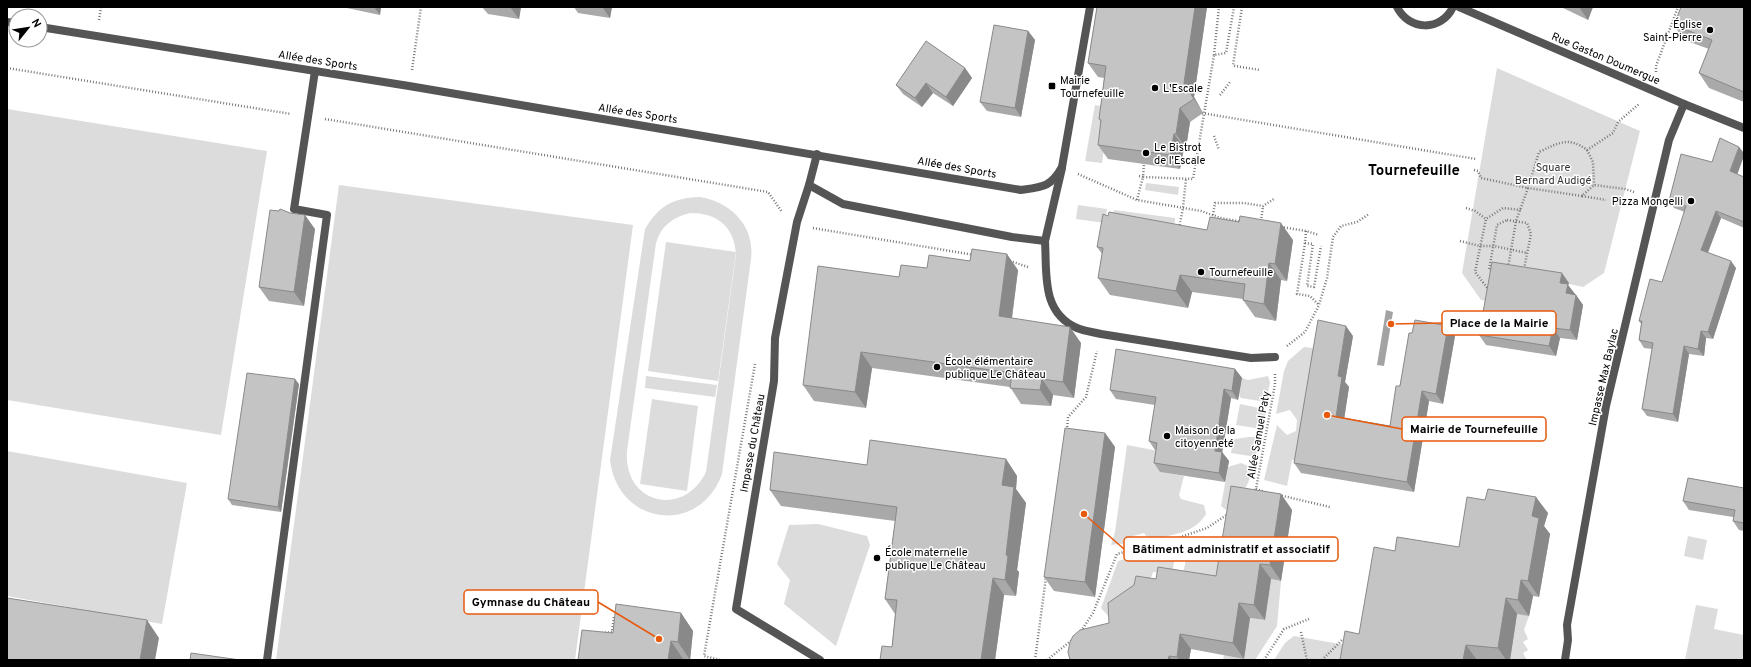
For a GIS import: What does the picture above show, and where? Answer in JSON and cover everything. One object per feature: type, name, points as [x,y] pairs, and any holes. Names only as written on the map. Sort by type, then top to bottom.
[{"type":"street","name":"Allée des Sports","points":[[48,28],[410,86],[817,154],[1021,190],[1040,187],[1054,180],[1062,167],[1090,7]]},
{"type":"street","points":[[1397,7],[1408,21],[1417,25],[1426,26],[1434,25],[1447,18],[1453,7]]},
{"type":"street","name":"Rue Gaston Doumergue","points":[[1459,7],[1684,104],[1744,128]]},
{"type":"street","points":[[266,660],[327,215],[294,209],[315,71]]},
{"type":"street","name":"Impasse Max Baylac","points":[[1565,660],[1568,640],[1567,625],[1606,406],[1669,140],[1684,104]]},
{"type":"street","name":"Impasse du Château","points":[[817,154],[797,222],[775,338],[774,381],[736,609],[820,660]]},
{"type":"street","points":[[1062,167],[1045,241],[1048,295],[1058,315],[1077,328],[1101,334],[1251,358],[1275,356]]},
{"type":"street","points":[[809,185],[843,204],[1045,241]]},
{"type":"path","points":[[410,86],[421,7]]},
{"type":"path","points":[[1141,177],[1192,179],[1214,55],[1219,7]]},
{"type":"path","points":[[1214,55],[1226,53],[1234,7]]},
{"type":"path","points":[[1242,7],[1233,65],[1260,70]]},
{"type":"path","points":[[1587,150],[1613,134],[1618,122],[1655,91],[1656,66],[1678,7]]},
{"type":"path","points":[[7,68],[768,192],[781,212],[797,222],[813,229],[979,256]]},
{"type":"path","points":[[1220,95],[1230,82]]},
{"type":"path","points":[[1203,113],[1476,159]]},
{"type":"path","points":[[1214,136],[1219,150]]},
{"type":"path","points":[[1507,272],[1516,221],[1521,210],[1539,152],[1558,143],[1577,142],[1587,150],[1593,162],[1594,185]]},
{"type":"path","points":[[1137,200],[1144,164]]},
{"type":"path","points":[[1474,170],[1478,171],[1480,178],[1528,188],[1606,200]]},
{"type":"path","points":[[1072,171],[1137,200],[1247,222]]},
{"type":"path","points":[[1178,232],[1183,208],[1186,179]]},
{"type":"path","points":[[1582,196],[1594,185],[1626,189],[1634,192]]},
{"type":"path","points":[[1212,222],[1215,202],[1244,203],[1263,206],[1274,199]]},
{"type":"path","points":[[1260,224],[1263,206]]},
{"type":"path","points":[[1466,208],[1475,211],[1486,218]]},
{"type":"path","points":[[1494,291],[1488,290],[1475,272],[1486,218],[1502,208],[1521,210]]},
{"type":"path","points":[[781,212],[781,219]]},
{"type":"path","points":[[1275,356],[1305,332],[1319,305],[1327,278],[1333,237],[1341,226],[1357,222],[1369,214]]},
{"type":"path","points":[[1507,220],[1516,221],[1527,223],[1531,234],[1523,274],[1489,270],[1497,225],[1507,220]]},
{"type":"path","points":[[1276,226],[1306,231],[1319,235]]},
{"type":"path","points":[[1306,231],[1297,294],[1310,296],[1319,305]]},
{"type":"path","points":[[1460,241],[1480,246],[1494,246],[1527,253]]},
{"type":"path","points":[[1305,243],[1313,244],[1308,286],[1314,287],[1321,246]]},
{"type":"path","points":[[1002,260],[1027,266],[1048,295]]},
{"type":"path","points":[[1066,433],[1068,418],[1086,397],[1101,334]]},
{"type":"path","name":"Allée Samuel Paty","points":[[1251,494],[1256,490],[1275,384],[1275,356]]},
{"type":"path","points":[[720,660],[704,656],[756,362]]},
{"type":"path","points":[[1256,490],[1268,492]]},
{"type":"path","points":[[1275,494],[1330,507]]},
{"type":"path","points":[[1079,634],[1093,613],[1117,554],[1175,540],[1207,528],[1230,512]]},
{"type":"path","points":[[1035,660],[1048,570]]},
{"type":"path","points":[[597,633],[612,632],[614,616]]},
{"type":"path","points":[[1264,660],[1284,629],[1310,619]]},
{"type":"path","points":[[1301,632],[1309,660],[1318,660]]},
{"type":"path","points":[[1048,660],[1074,638]]},
{"type":"path","points":[[1322,660],[1342,640]]},
{"type":"green space","name":"Square Bernard Audigé","points":[[1497,68],[1640,131],[1604,273],[1583,287],[1551,280],[1493,302],[1481,300],[1462,273]]},
{"type":"green space","points":[[1095,105],[1105,107],[1105,142],[1102,163],[1085,161]]},
{"type":"green space","points":[[7,109],[267,151],[221,435],[7,400]]},
{"type":"green space","points":[[1146,183],[1179,187],[1178,195],[1145,190]]},
{"type":"green space","points":[[339,185],[633,225],[575,660],[276,660]]},
{"type":"green space","points":[[700,197],[722,204],[739,218],[745,226],[749,236],[751,259],[722,474],[711,494],[696,507],[679,514],[661,515],[643,510],[628,499],[616,482],[610,460],[645,229],[661,209],[674,202]],"holes":[[[690,213],[708,215],[716,219],[728,229],[735,244],[736,254],[706,472],[696,487],[683,496],[670,500],[656,499],[644,493],[634,483],[628,469],[627,451],[656,243],[658,237],[668,223],[678,217]]]},
{"type":"green space","points":[[1078,205],[1107,209],[1105,223],[1076,219]]},
{"type":"green space","points":[[1114,210],[1175,218],[1174,229],[1113,221]]},
{"type":"green space","points":[[666,242],[736,252],[718,381],[648,371]]},
{"type":"green space","points":[[1304,347],[1322,349],[1302,462],[1292,460],[1287,486],[1264,480],[1277,425],[1287,435],[1296,431],[1297,420],[1290,410],[1276,414],[1284,371],[1288,361]]},
{"type":"green space","points":[[646,376],[717,385],[715,397],[645,388]]},
{"type":"green space","points":[[1268,376],[1270,382],[1266,402],[1241,398],[1239,395],[1242,378],[1248,380]]},
{"type":"green space","points":[[652,399],[698,406],[687,491],[640,484]]},
{"type":"green space","points":[[1240,404],[1264,409],[1266,412],[1262,429],[1236,425]]},
{"type":"green space","points":[[1260,437],[1256,457],[1231,453],[1234,439]]},
{"type":"green space","points":[[1127,445],[1164,452],[1161,472],[1184,476],[1179,495],[1181,499],[1204,505],[1206,514],[1201,521],[1195,526],[1181,533],[1149,540],[1144,533],[1133,536],[1130,543],[1111,545],[1115,532]]},
{"type":"green space","points":[[7,451],[187,483],[162,624],[7,596]]},
{"type":"green space","points":[[1241,463],[1253,468],[1251,475],[1243,492],[1226,510],[1221,506],[1228,467]]},
{"type":"green space","points":[[818,524],[867,536],[870,545],[836,646],[784,604],[790,580],[777,564],[789,525]]},
{"type":"green space","points":[[1688,536],[1707,540],[1703,560],[1684,556]]},
{"type":"green space","points":[[1211,538],[1223,543],[1218,590],[1183,574],[1187,555],[1192,546],[1203,540]]},
{"type":"green space","points":[[1166,548],[1173,551],[1175,557],[1172,574],[1153,572],[1146,592],[1117,626],[1101,608],[1118,561]]},
{"type":"green space","points":[[1271,579],[1281,581],[1277,626],[1255,660],[1223,660],[1224,655],[1244,659],[1250,618],[1265,620]]},
{"type":"green space","points":[[1696,605],[1718,609],[1714,629],[1744,635],[1744,660],[1685,660]]},
{"type":"green space","points":[[1514,613],[1529,616],[1524,630],[1528,639],[1523,642],[1528,650],[1523,653],[1527,660],[1505,660]]},
{"type":"green space","points":[[1294,636],[1357,647],[1355,660],[1274,660],[1285,643]]},
{"type":"shaded area","points":[[1386,310],[1393,312],[1384,366],[1377,365]]},
{"type":"building","name":"L'Escale","points":[[1097,7],[1195,7],[1184,83],[1194,99],[1180,108],[1176,134],[1174,134],[1170,155],[1098,145],[1101,120],[1099,119],[1106,66],[1088,63]]},
{"type":"building","points":[[1681,7],[1744,7],[1744,92],[1699,73],[1712,40],[1674,25]]},
{"type":"building","points":[[994,25],[1028,31],[1015,108],[980,102]]},
{"type":"building","points":[[926,41],[965,68],[946,97],[926,83],[915,98],[896,85]]},
{"type":"building","points":[[1720,138],[1739,147],[1730,171],[1744,177],[1744,222],[1716,211],[1701,250],[1731,261],[1708,332],[1701,331],[1698,349],[1684,346],[1673,414],[1642,409],[1653,343],[1639,340],[1642,321],[1639,321],[1650,279],[1662,282],[1686,206],[1669,201],[1681,154],[1712,162]]},
{"type":"building","points":[[280,209],[290,213],[305,215],[294,292],[259,287],[270,210],[279,211]]},
{"type":"building","name":"Tournefeuille","points":[[1109,212],[1207,230],[1210,217],[1239,222],[1240,216],[1281,223],[1275,264],[1269,263],[1264,304],[1243,300],[1245,284],[1180,275],[1176,291],[1098,278],[1103,248],[1097,247],[1103,214],[1108,216]]},
{"type":"building","points":[[972,249],[1007,254],[999,316],[1070,327],[1063,382],[1042,379],[1040,390],[1010,388],[1012,373],[861,352],[855,392],[803,385],[818,266],[899,277],[901,265],[927,268],[929,255],[970,261]]},
{"type":"building","points":[[1492,262],[1562,273],[1560,283],[1568,284],[1566,293],[1576,295],[1570,330],[1553,328],[1549,346],[1479,335]]},
{"type":"building","points":[[1318,320],[1346,326],[1338,376],[1342,377],[1336,417],[1390,426],[1396,386],[1400,386],[1409,333],[1412,333],[1415,320],[1448,326],[1436,394],[1422,391],[1407,482],[1294,463]]},
{"type":"building","points":[[1116,349],[1235,369],[1232,391],[1224,389],[1215,451],[1222,452],[1219,473],[1154,463],[1157,443],[1149,441],[1156,397],[1110,390]]},
{"type":"building","points":[[247,373],[295,379],[278,507],[228,499]]},
{"type":"building","points":[[1065,428],[1105,433],[1085,582],[1044,577]]},
{"type":"building","points":[[870,440],[1006,459],[1002,485],[1014,487],[1006,555],[1008,556],[1005,580],[993,578],[981,660],[880,660],[882,646],[892,647],[897,600],[885,599],[897,507],[770,490],[774,452],[867,465]]},
{"type":"building","points":[[1688,478],[1744,488],[1744,523],[1733,521],[1735,510],[1683,501]]},
{"type":"building","points":[[1231,486],[1281,494],[1270,565],[1260,564],[1254,605],[1239,603],[1233,643],[1180,634],[1177,657],[1169,656],[1168,660],[1070,660],[1068,652],[1073,636],[1080,630],[1109,623],[1108,603],[1134,585],[1136,576],[1156,579],[1158,567],[1216,576]]},
{"type":"building","points":[[1488,489],[1536,497],[1532,516],[1539,518],[1528,581],[1521,580],[1518,600],[1506,598],[1498,648],[1466,645],[1463,660],[1340,660],[1345,631],[1359,634],[1374,547],[1395,551],[1397,537],[1459,547],[1467,497],[1485,500]]},
{"type":"building","points":[[7,598],[147,620],[140,660],[7,660]]},
{"type":"building","points":[[616,604],[681,613],[678,642],[671,641],[668,660],[578,660],[582,630],[613,633]]},
{"type":"building","points":[[191,653],[240,660],[190,660]]},
{"type":"place","name":"Église Saint-Pierre","points":[[1710,30]]},
{"type":"place","name":"Mairie Tournefeuille","points":[[1052,86]]},
{"type":"place","name":"L'Escale","points":[[1155,88]]},
{"type":"place","name":"Le Bistrot de l'Escale","points":[[1146,153]]},
{"type":"place","name":"Pizza Mongelli","points":[[1691,201]]},
{"type":"place","name":"Tournefeuille","points":[[1201,272]]},
{"type":"place","name":"Place de la Mairie","points":[[1391,324]]},
{"type":"place","name":"École élémentaire publique Le Château","points":[[937,367]]},
{"type":"place","name":"Mairie de Tournefeuille","points":[[1327,415]]},
{"type":"place","name":"Maison de la citoyenneté","points":[[1167,436]]},
{"type":"place","name":"Bâtiment administratif et associatif","points":[[1084,514]]},
{"type":"place","name":"École maternelle publique Le Château","points":[[877,558]]},
{"type":"place","name":"Gymnase du Château","points":[[659,639]]},
{"type":"district","name":"Tournefeuille","points":[[1414,170]]}]
